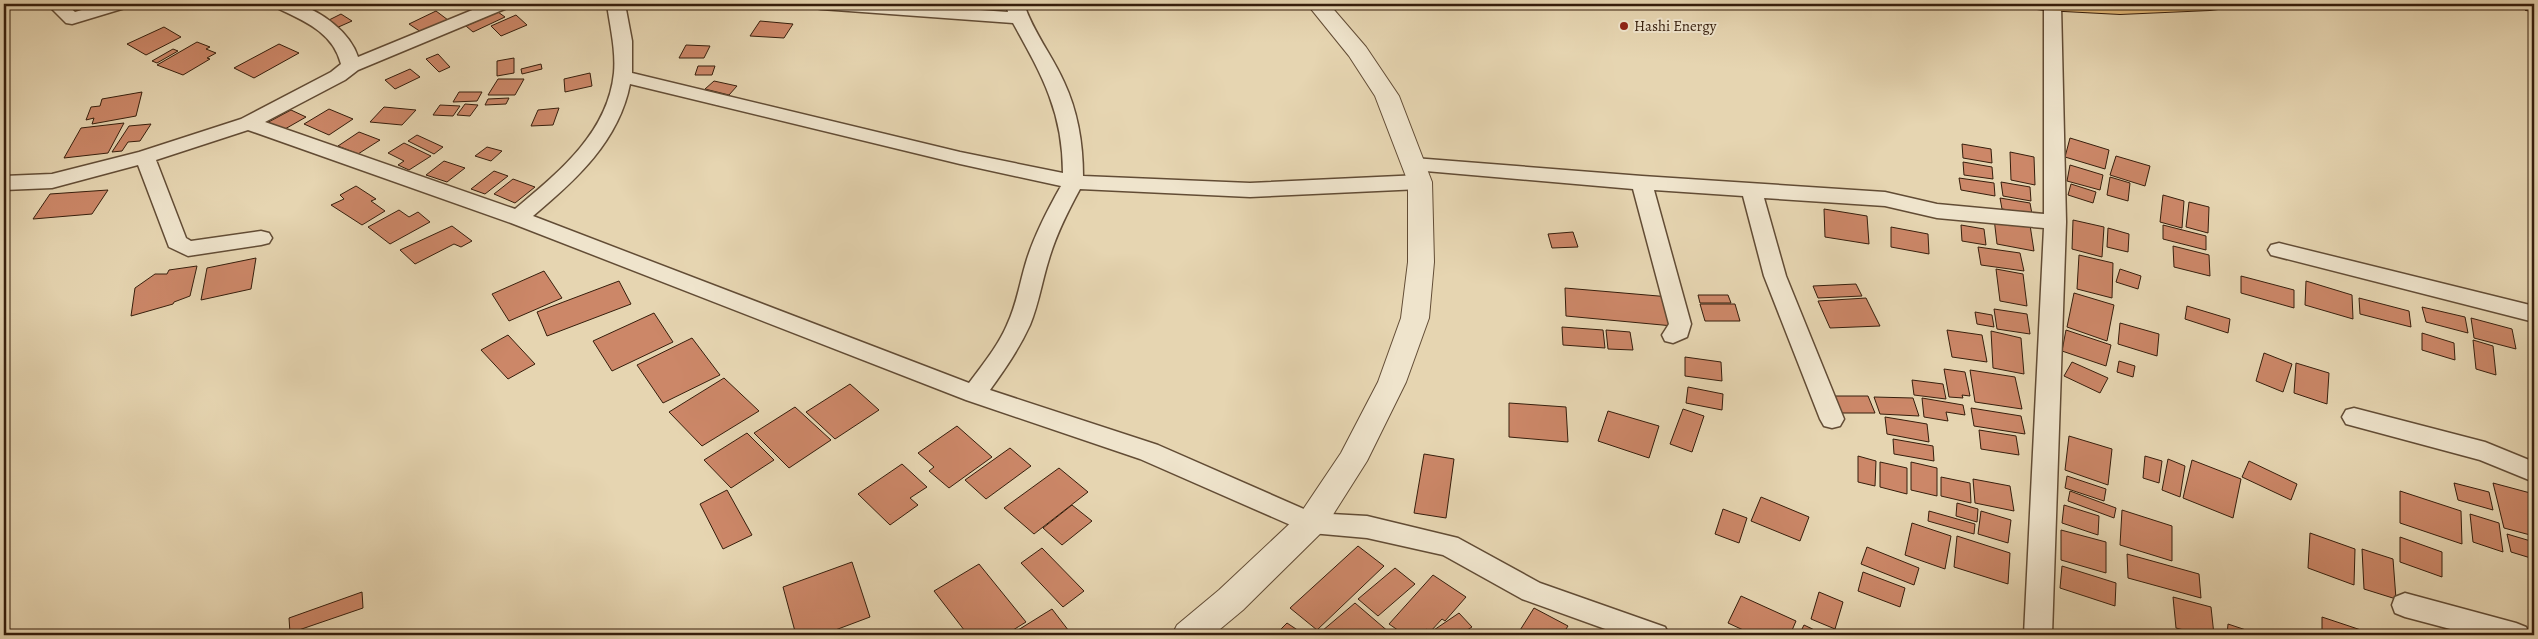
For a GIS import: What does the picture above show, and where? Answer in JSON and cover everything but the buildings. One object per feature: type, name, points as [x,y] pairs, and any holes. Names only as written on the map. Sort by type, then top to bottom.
[{"type":"highway","points":[[2050,4],[2120,8],[2210,4]]},
{"type":"street","points":[[56,4],[72,19],[119,4]]},
{"type":"street","points":[[283,4],[336,34],[345,44],[351,66]]},
{"type":"street","points":[[4,183],[52,181],[145,157],[248,124],[338,76],[351,66],[387,54],[501,4]]},
{"type":"street","points":[[518,218],[576,166],[602,136],[615,109],[624,78],[625,46],[616,4]]},
{"type":"street","points":[[821,4],[1017,11],[1056,82],[1068,121],[1073,152],[1073,182],[1056,214],[1038,258],[1029,298],[1018,326],[1002,354],[974,394]]},
{"type":"street","points":[[1189,635],[1231,600],[1311,522],[1352,461],[1392,382],[1415,318],[1421,262],[1417,173],[1387,96],[1358,52],[1318,4]]},
{"type":"street","points":[[2038,635],[2055,222],[2050,4]]},
{"type":"street","points":[[624,78],[877,136],[960,158],[1073,182],[1250,190],[1417,173],[1751,189],[1885,199],[1937,211],[2055,222]]},
{"type":"street","points":[[248,124],[518,218],[974,394],[1149,452],[1311,522],[1367,527],[1449,546],[1532,591],[1655,635]]},
{"type":"street","points":[[145,157],[177,242],[188,249],[261,238]]},
{"type":"street","points":[[1642,183],[1680,324],[1679,331],[1673,336]]},
{"type":"street","points":[[1751,189],[1775,276],[1832,419]]},
{"type":"street","points":[[2279,250],[2534,314]]},
{"type":"street","points":[[2354,417],[2485,452],[2534,472]]},
{"type":"street","points":[[2405,605],[2516,635]]},
{"type":"place","name":"Hashi Energy","points":[[1624,26]]}]
